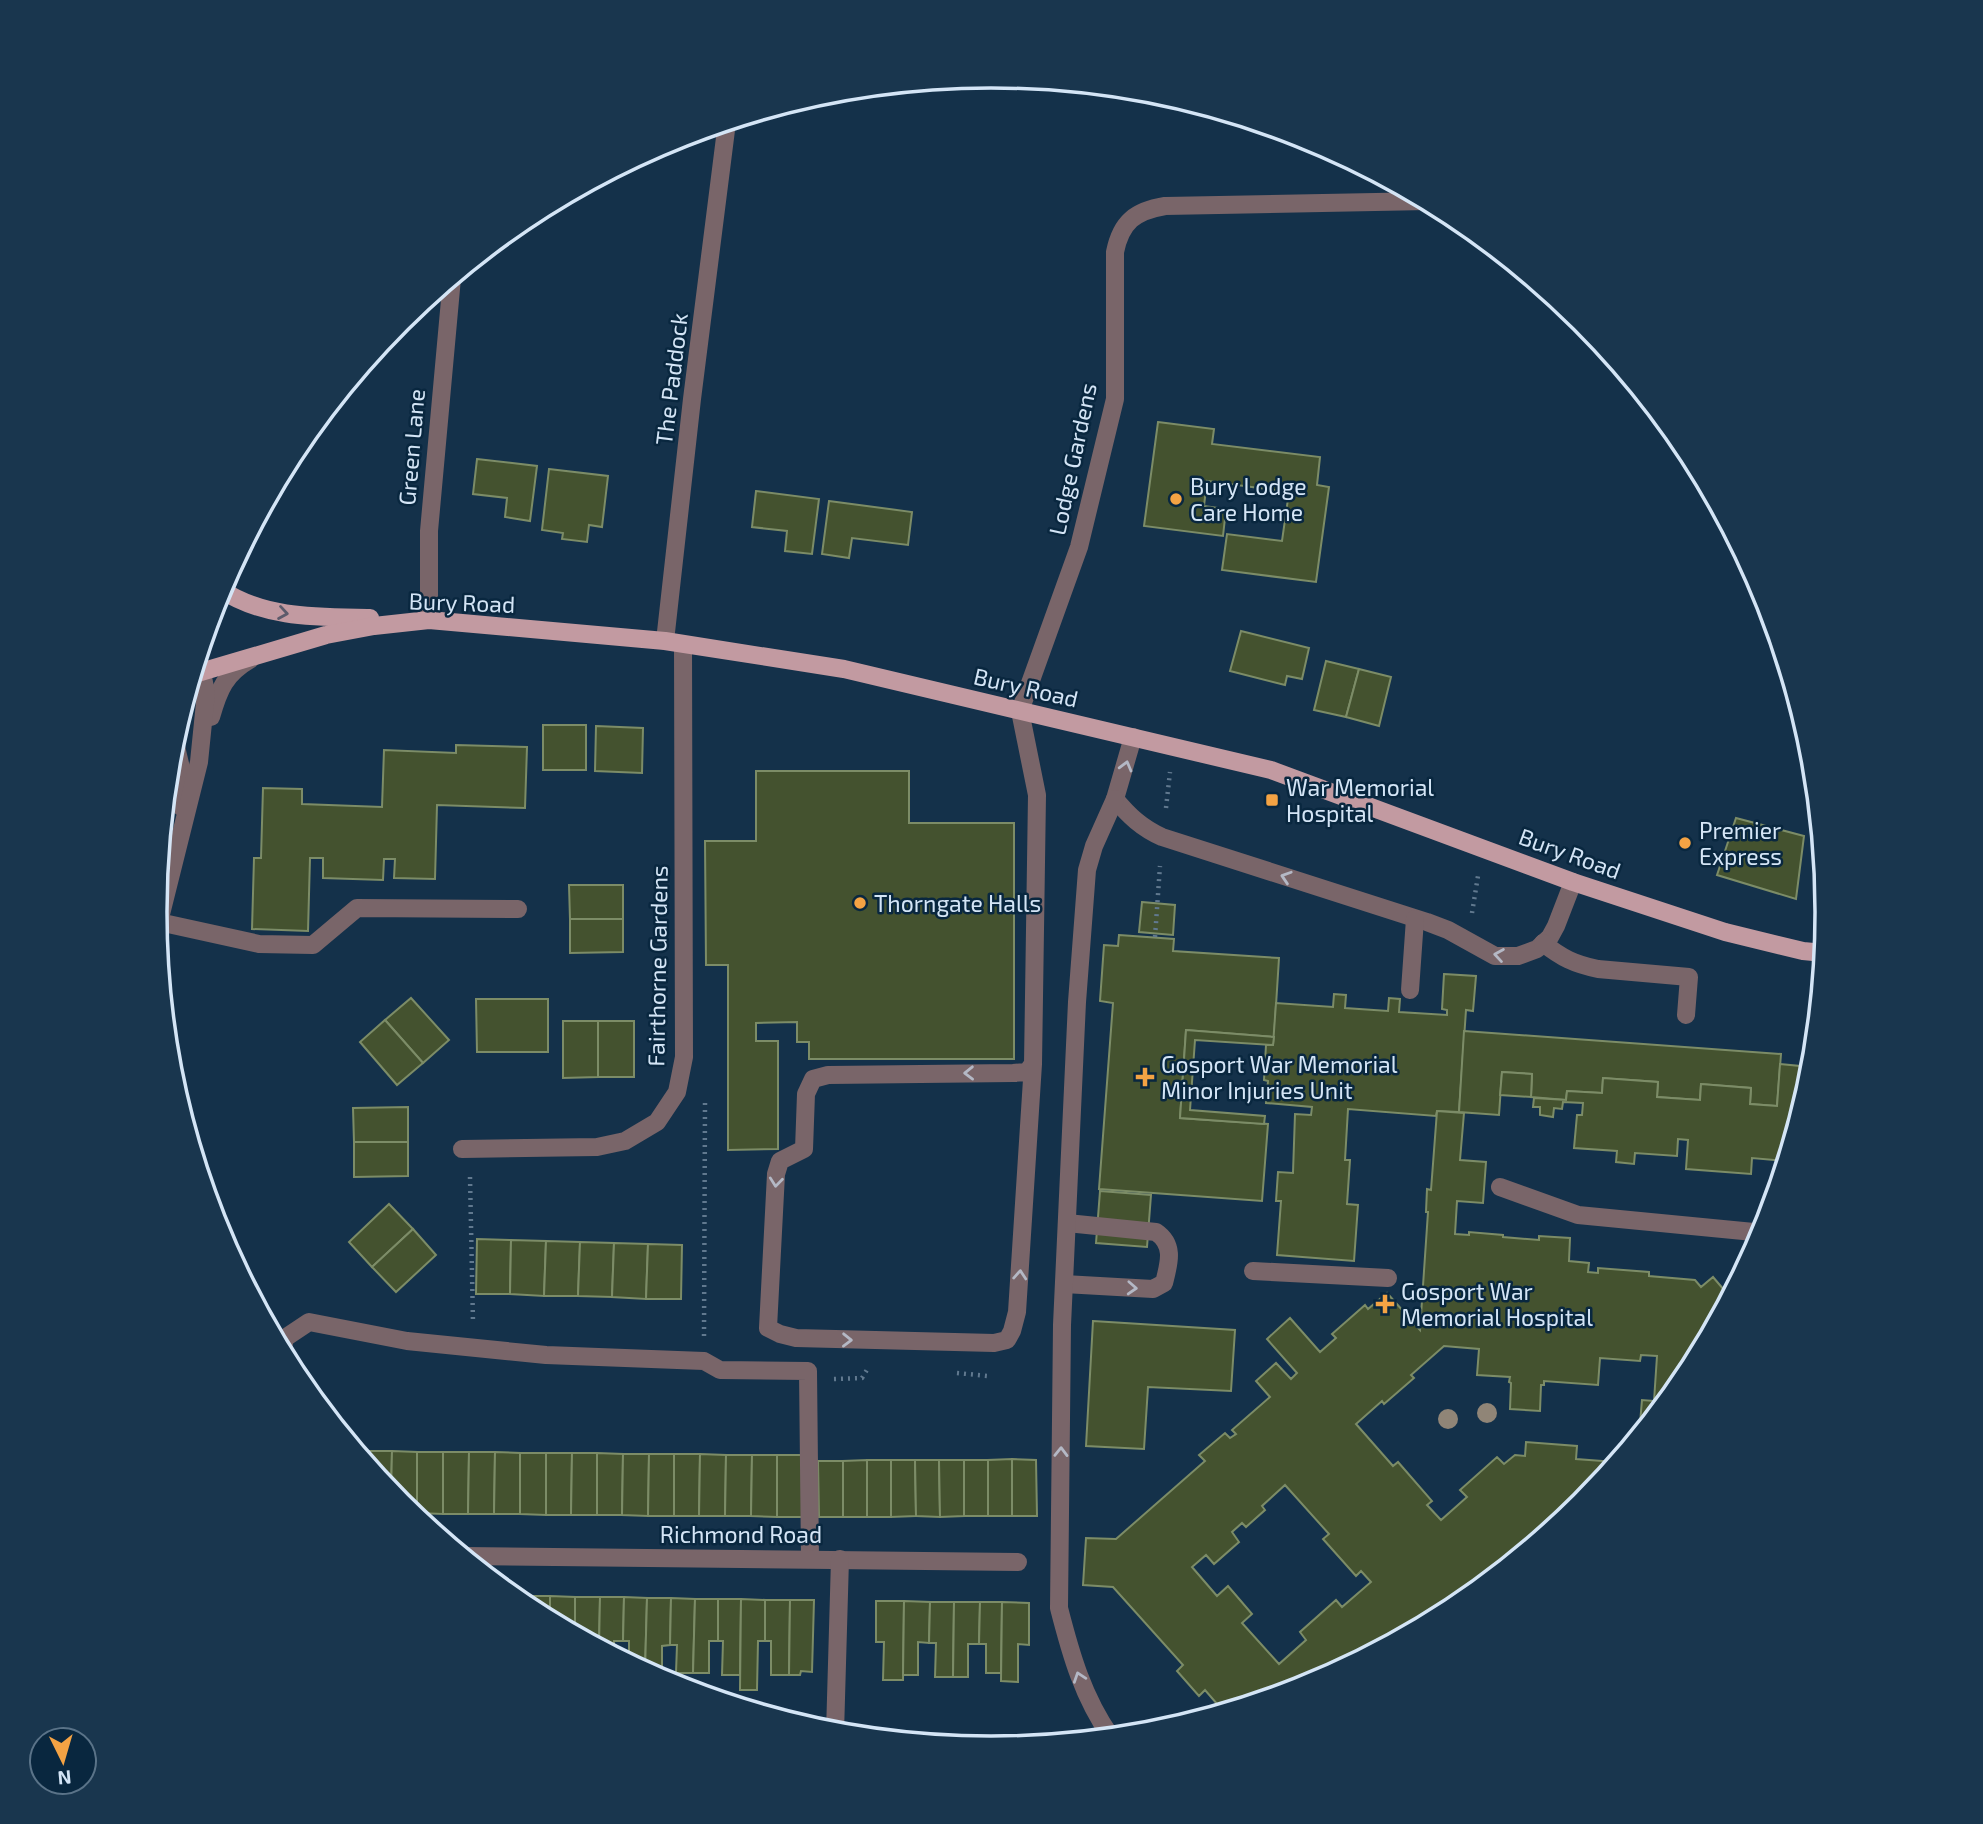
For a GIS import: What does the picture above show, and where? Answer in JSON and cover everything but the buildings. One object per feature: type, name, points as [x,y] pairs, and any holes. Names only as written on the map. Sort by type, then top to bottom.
[{"type":"main road","points":[[231,594],[253,606],[277,613],[318,617],[429,620]]},
{"type":"main road","name":"Bury Road","points":[[205,666],[351,629],[429,620],[665,641],[844,669],[1271,770],[1573,882],[1725,932],[1815,952]]},
{"type":"street","name":"The Paddock","points":[[665,641],[726,131]]},
{"type":"street","name":"Lodge Gardens","points":[[1020,711],[1079,547],[1115,399],[1115,252],[1125,225],[1150,208],[1165,206],[1410,201]]},
{"type":"street","name":"Green Lane","points":[[429,620],[429,531],[451,290]]},
{"type":"street","name":"Fairthorne Gardens","points":[[466,1149],[597,1147],[625,1141],[657,1122],[677,1092],[684,1057],[683,645]]},
{"type":"street","points":[[168,887],[218,693],[227,677],[239,666],[270,650]]},
{"type":"street","points":[[199,762],[206,693],[201,678]]},
{"type":"street","points":[[1020,711],[1037,795],[1033,1064],[1017,1312],[1012,1331],[1007,1340],[994,1343],[796,1338],[768,1328],[776,1174],[780,1161],[804,1149],[806,1094],[813,1079],[828,1075],[1013,1073],[1027,1072],[1033,1064]]},
{"type":"street","points":[[1106,1728],[1085,1694],[1059,1608],[1062,1325],[1077,1002],[1087,870],[1094,846],[1115,799],[1133,737]]},
{"type":"street","points":[[174,863],[181,806],[180,768]]},
{"type":"street","points":[[1115,799],[1140,825],[1162,837],[1448,930],[1494,956],[1518,956],[1543,943],[1556,926],[1573,882]]},
{"type":"street","points":[[168,928],[259,944],[313,945],[357,908],[518,909]]},
{"type":"street","points":[[1410,990],[1415,919]]},
{"type":"street","points":[[1543,943],[1559,956],[1583,966],[1689,976],[1686,1015]]},
{"type":"street","points":[[1500,1187],[1578,1214],[1751,1232]]},
{"type":"street","points":[[1064,1284],[1153,1289],[1164,1283],[1169,1249],[1165,1238],[1156,1231],[1067,1223]]},
{"type":"street","points":[[1253,1271],[1388,1278]]},
{"type":"street","points":[[286,1338],[309,1322],[407,1341],[546,1355],[704,1361],[720,1370],[808,1371],[810,1559]]},
{"type":"street","name":"Richmond Road","points":[[478,1556],[1018,1562]]},
{"type":"street","points":[[835,1722],[840,1559]]},
{"type":"path","points":[[680,1077],[705,1093],[704,1361]]},
{"type":"path","points":[[466,1149],[473,1347]]},
{"type":"path","points":[[808,1380],[862,1378],[868,1368],[879,1368]]},
{"type":"path","points":[[950,1372],[988,1376]]},
{"type":"place","name":"Bury Lodge Care Home","points":[[1176,499]]},
{"type":"place","name":"War Memorial Hospital","points":[[1272,800]]},
{"type":"place","name":"Premier Express","points":[[1685,843]]},
{"type":"place","name":"Thorngate Halls","points":[[860,903]]},
{"type":"place","name":"Gosport War Memorial Minor Injuries Unit","points":[[1145,1077]]},
{"type":"place","name":"Gosport War Memorial Hospital","points":[[1385,1304]]}]
